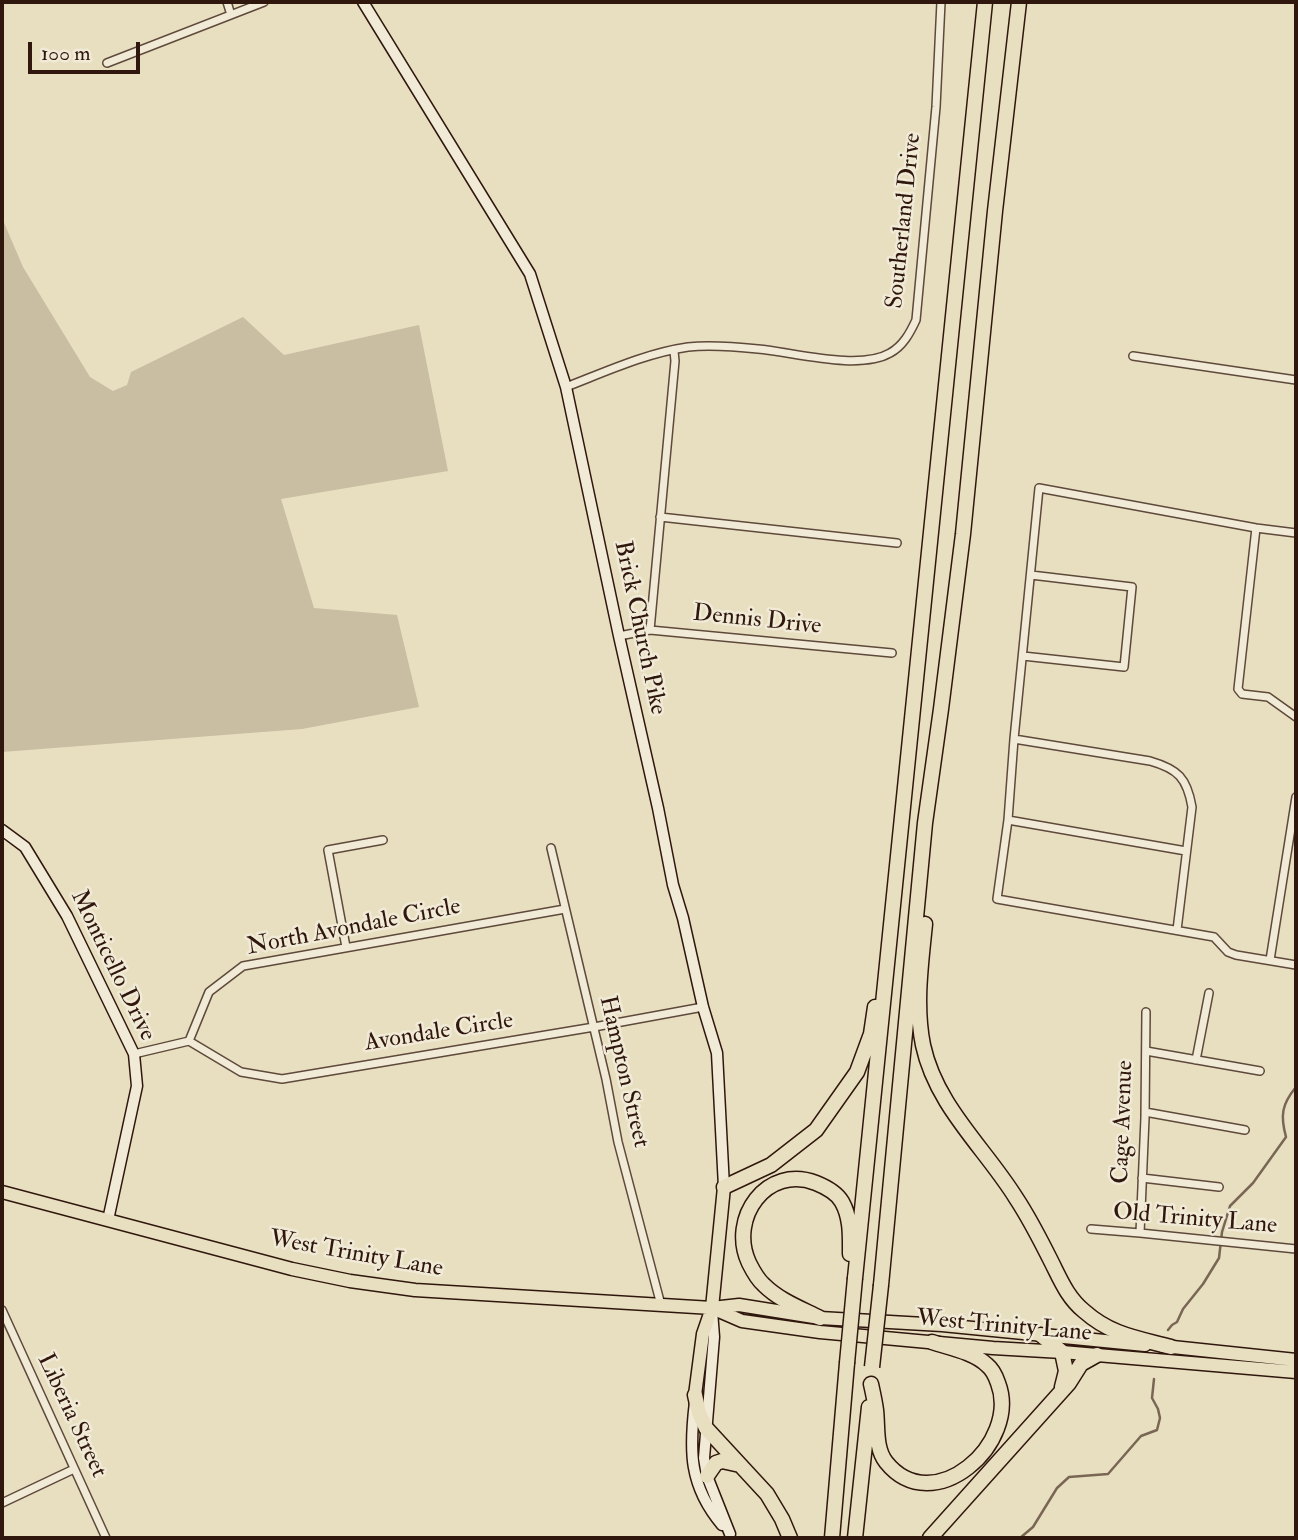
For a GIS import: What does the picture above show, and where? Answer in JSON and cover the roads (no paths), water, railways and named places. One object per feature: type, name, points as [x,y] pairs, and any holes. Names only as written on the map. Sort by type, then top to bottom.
[{"type":"highway","points":[[831,1538],[985,2]]},
{"type":"highway","points":[[855,1538],[925,823],[963,534],[1019,2]]},
{"type":"highway","points":[[925,823],[928,889],[919,987],[923,1045],[938,1087],[965,1129],[1018,1200],[1068,1296],[1097,1322],[1116,1333],[1171,1347]]},
{"type":"highway","points":[[724,1187],[772,1165],[816,1130],[857,1072],[871,1034],[898,871]]},
{"type":"highway","points":[[820,1318],[783,1300],[762,1284],[754,1272],[742,1240],[745,1219],[755,1200],[768,1187],[796,1178],[827,1187],[841,1200],[850,1227],[850,1257],[855,1278]]},
{"type":"highway","points":[[1041,1335],[1062,1352],[1066,1371],[1059,1395]]},
{"type":"highway","points":[[871,1384],[877,1437],[885,1461],[902,1476],[917,1482],[947,1480],[964,1470],[983,1454],[995,1436],[1001,1421],[1002,1391],[987,1364],[965,1352],[932,1342]]},
{"type":"highway","points":[[930,1538],[1059,1395],[1081,1364],[1097,1355]]},
{"type":"highway","points":[[695,1395],[706,1428],[767,1494],[790,1538]]},
{"type":"highway","points":[[707,1476],[716,1463],[722,1461],[740,1465]]},
{"type":"main road","name":"Brick Church Pike","points":[[363,2],[530,274],[566,387],[673,885],[717,1053],[724,1187],[712,1308],[714,1336],[704,1458],[707,1476],[731,1536]]},
{"type":"main road","name":"Monticello Drive","points":[[2,830],[25,847],[60,905],[134,1054],[137,1086],[108,1220]]},
{"type":"main road","name":"West Trinity Lane","points":[[2,1192],[292,1269],[415,1290],[712,1308],[739,1305],[820,1318],[942,1325],[1296,1360]]},
{"type":"main road","name":"Brick Church Pike","points":[[712,1308],[703,1334],[692,1428],[692,1460],[699,1489],[715,1517],[731,1536]]},
{"type":"main road","name":"West Trinity Lane","points":[[712,1308],[741,1321],[820,1332],[1296,1372]]},
{"type":"street","points":[[227,2],[231,15]]},
{"type":"street","points":[[107,63],[264,2]]},
{"type":"street","name":"Southerland Drive","points":[[566,387],[645,357],[689,347],[757,349],[859,361],[891,353],[902,344],[915,320],[936,107],[941,2]]},
{"type":"street","points":[[650,630],[674,351]]},
{"type":"street","points":[[1133,356],[1296,380]]},
{"type":"street","points":[[1296,533],[1040,488],[1008,820],[997,899],[1214,937],[1228,952],[1236,956],[1296,965]]},
{"type":"street","points":[[660,517],[897,543]]},
{"type":"street","points":[[1256,528],[1238,689],[1242,694],[1268,697],[1296,717]]},
{"type":"street","points":[[1023,656],[1124,667],[1132,587],[1031,575]]},
{"type":"street","name":"Dennis Drive","points":[[619,636],[650,630],[891,653]]},
{"type":"street","points":[[1014,739],[1150,761],[1166,766],[1184,780],[1192,807],[1177,930]]},
{"type":"street","points":[[1270,960],[1296,797]]},
{"type":"street","points":[[1008,820],[1186,851]]},
{"type":"street","points":[[346,947],[328,850],[383,841]]},
{"type":"street","name":"Hampton Street","points":[[551,848],[606,1079],[618,1142],[661,1305]]},
{"type":"street","name":"North Avondale Circle","points":[[189,1041],[209,992],[243,967],[565,909]]},
{"type":"street","points":[[1196,1060],[1209,993]]},
{"type":"street","name":"Avondale Circle","points":[[189,1041],[241,1072],[282,1079],[703,1007]]},
{"type":"street","name":"Cage Avenue","points":[[1140,1233],[1146,1012]]},
{"type":"street","points":[[134,1054],[189,1041]]},
{"type":"street","points":[[1146,1051],[1260,1071]]},
{"type":"street","points":[[1145,1112],[1245,1130]]},
{"type":"street","points":[[1142,1178],[1219,1186]]},
{"type":"street","name":"Old Trinity Lane","points":[[1091,1229],[1296,1249]]},
{"type":"street","name":"Liberia Street","points":[[2,1310],[106,1538]]},
{"type":"street","points":[[2,1503],[74,1469]]},
{"type":"waterway","points":[[1168,1330],[1177,1322],[1183,1309],[1219,1258],[1222,1232],[1230,1206],[1253,1183],[1286,1137],[1284,1110],[1296,1087]]},
{"type":"waterway","points":[[1020,1538],[1033,1527],[1057,1488],[1069,1477],[1108,1474],[1141,1436],[1157,1430],[1160,1418],[1152,1398],[1154,1379]]}]
